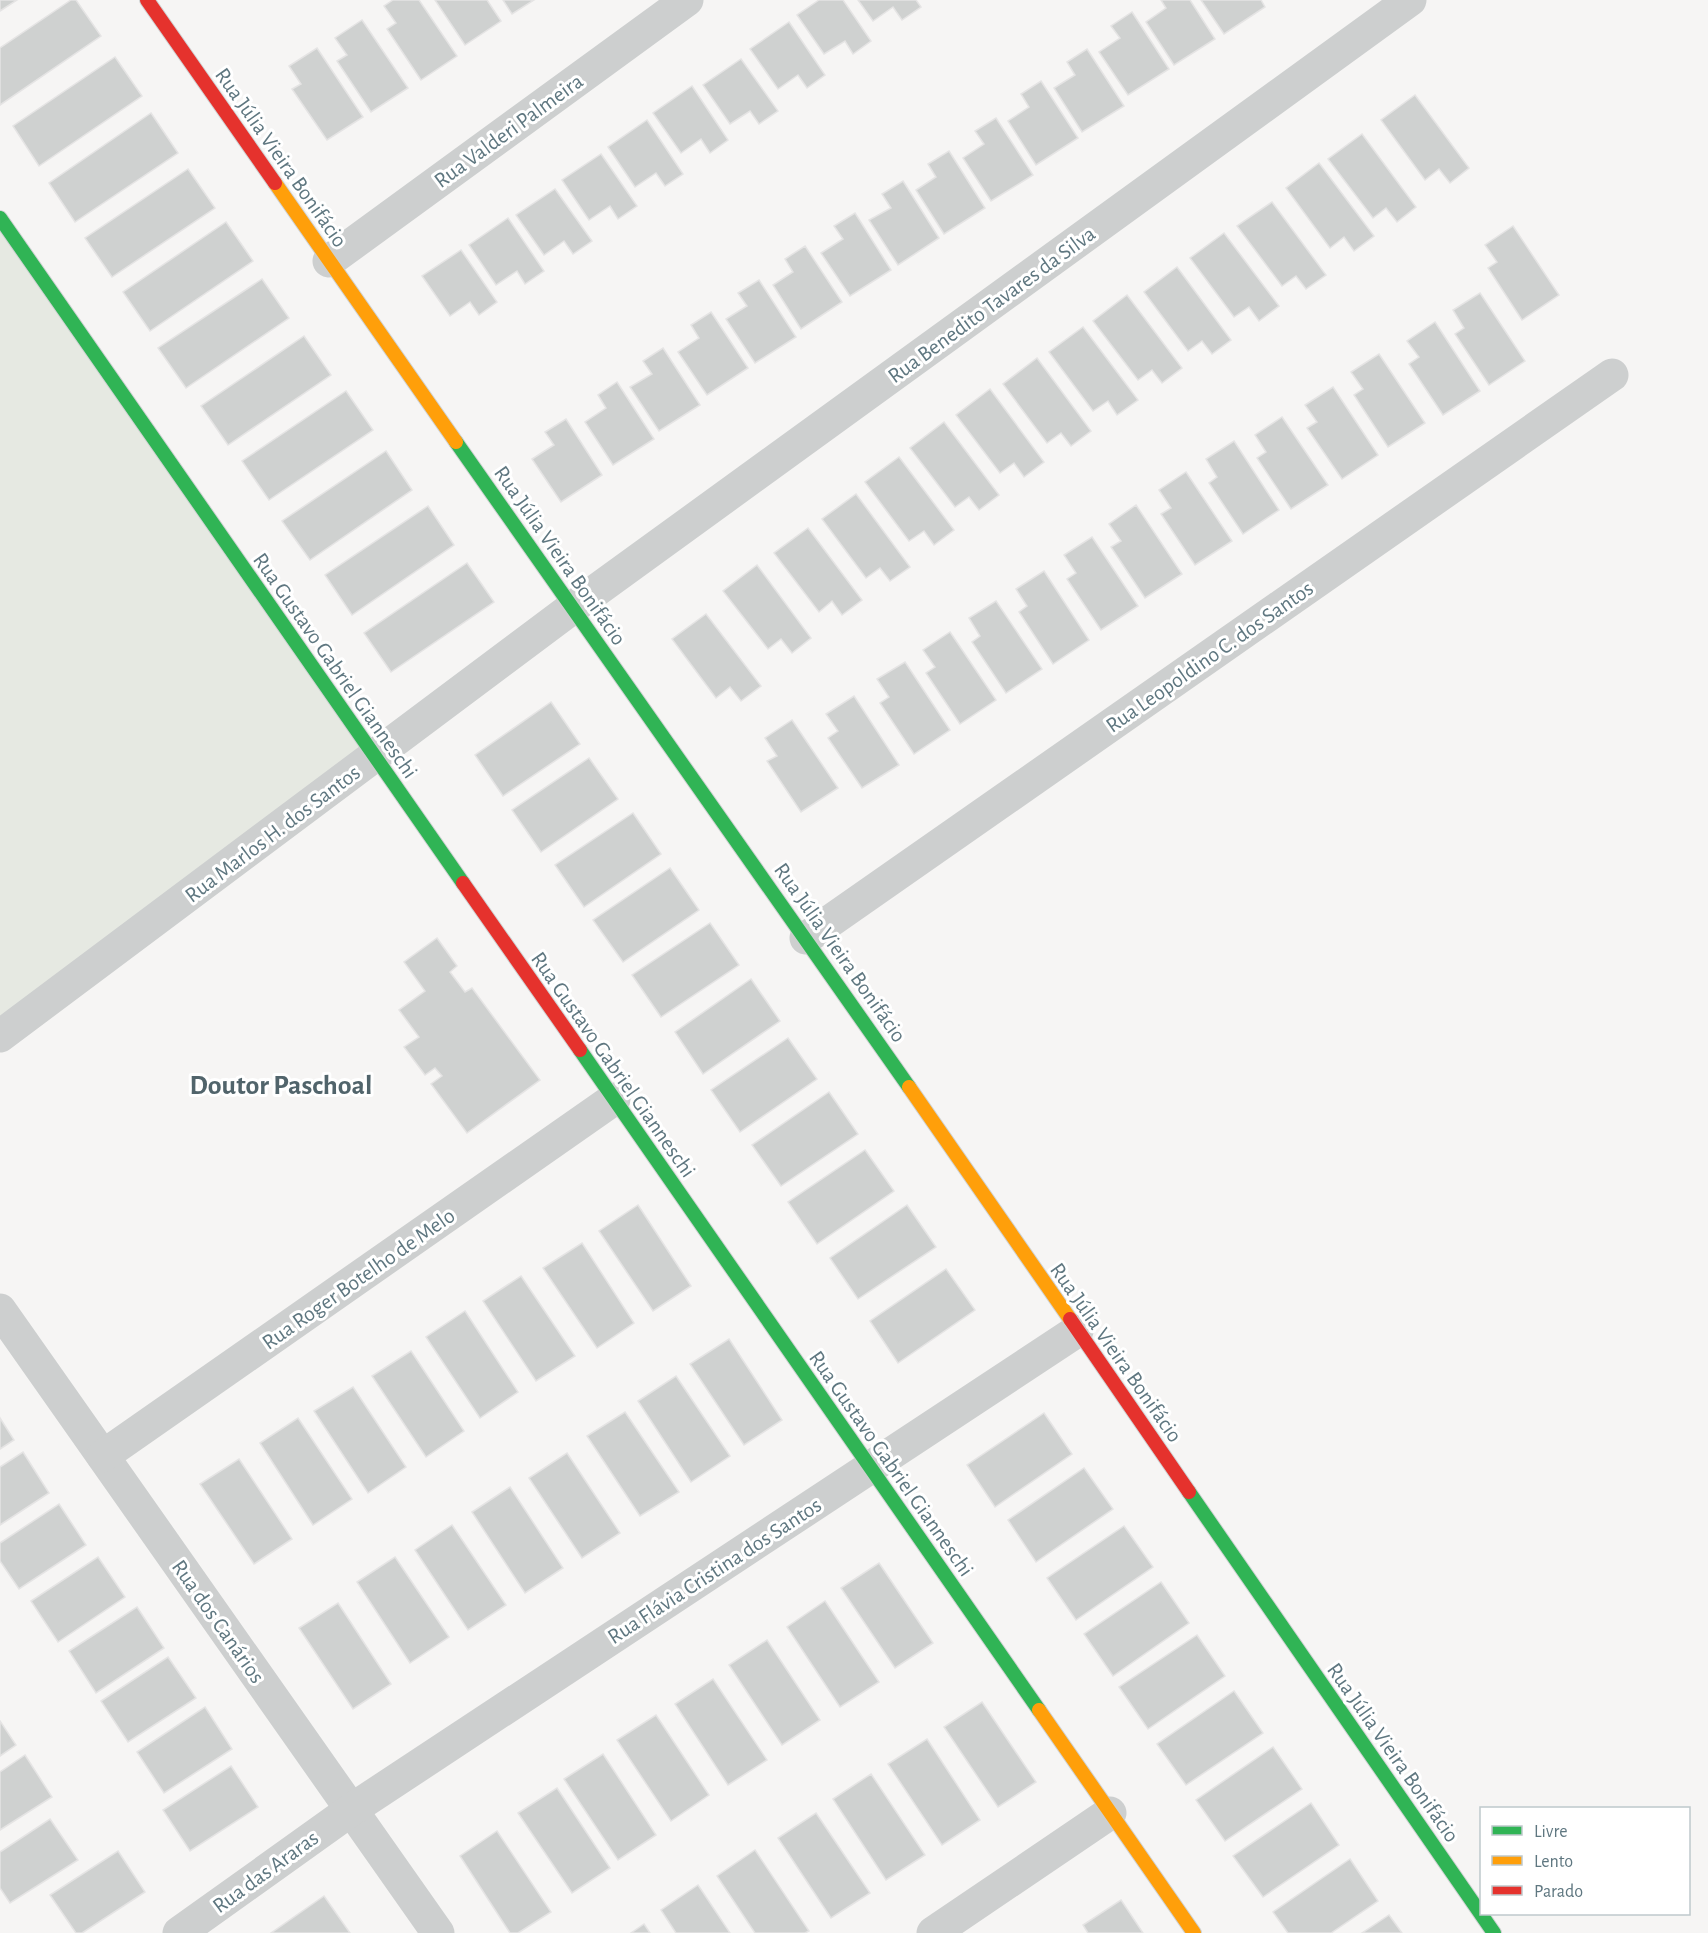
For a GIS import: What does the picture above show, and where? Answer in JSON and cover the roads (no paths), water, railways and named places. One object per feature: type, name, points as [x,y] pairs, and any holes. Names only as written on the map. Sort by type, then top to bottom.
[{"type":"street","name":"Rua Júlia Vieira Bonifácio","points":[[147,0],[806,938],[1480,1913]]},
{"type":"street","name":"Rua Valderi Palmeira","points":[[329,261],[687,0]]},
{"type":"street","name":"Rua Benedito Tavares da Silva","points":[[572,608],[1410,0]]},
{"type":"street","name":"Rua Gustavo Gabriel Gianneschi","points":[[0,219],[1194,1933]]},
{"type":"street","name":"Rua Leopoldino C. dos Santos","points":[[806,938],[1612,375]]},
{"type":"street","name":"Rua Marlos H. dos Santos","points":[[0,1036],[572,608]]},
{"type":"street","name":"Rua Roger Botelho de Melo","points":[[103,1456],[614,1099]]},
{"type":"street","name":"Rua dos Canários","points":[[0,1310],[438,1933]]},
{"type":"street","name":"Rua Flávia Cristina dos Santos","points":[[351,1809],[1077,1331]]},
{"type":"street","name":"Rua das Araras","points":[[179,1933],[351,1809]]},
{"type":"street","points":[[933,1933],[1110,1813]]},
{"type":"street","name":"Rua Júlia Vieira Bonifácio","points":[[1482,1915],[1494,1933]]},
{"type":"district","name":"Doutor Paschoal","points":[[281,1084]]}]
